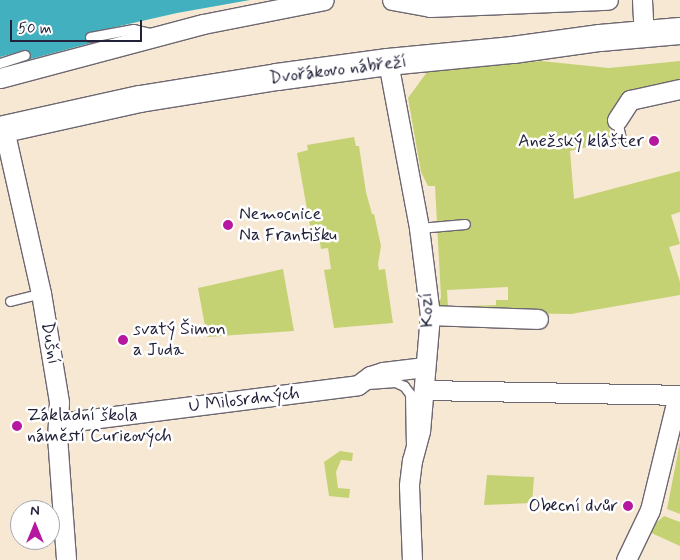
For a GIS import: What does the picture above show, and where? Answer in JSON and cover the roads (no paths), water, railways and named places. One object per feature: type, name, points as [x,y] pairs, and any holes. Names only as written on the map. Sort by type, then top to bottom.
[{"type":"street","points":[[0,78],[202,24],[324,0]]},
{"type":"street","points":[[392,0],[430,7],[608,0]]},
{"type":"street","points":[[642,0],[644,33]]},
{"type":"street","name":"Dvořákovo nábřeží","points":[[2,130],[140,99],[388,62],[513,50],[644,33],[680,31]]},
{"type":"street","name":"Kozí","points":[[388,62],[419,228],[430,315],[420,431],[412,460],[409,486],[412,560]]},
{"type":"street","points":[[617,120],[630,100],[680,89]]},
{"type":"street","name":"Dušní","points":[[2,130],[46,314],[59,400],[57,436],[66,560]]},
{"type":"street","points":[[430,315],[538,319]]},
{"type":"street","name":"U Milosrdných","points":[[59,423],[358,385],[370,376],[383,372],[425,367]]},
{"type":"street","points":[[425,390],[614,396],[679,395],[650,510],[626,560]]},
{"type":"lane","points":[[90,37],[133,29],[161,35]]},
{"type":"lane","points":[[0,63],[25,55]]},
{"type":"lane","points":[[617,120],[621,139]]},
{"type":"lane","points":[[419,228],[465,224]]},
{"type":"lane","points":[[10,301],[41,293]]},
{"type":"lane","points":[[358,385],[395,382],[404,386],[410,394],[412,460]]},
{"type":"water","points":[[0,0],[250,0],[177,13],[89,33],[91,43],[27,60],[23,51],[0,57]]},
{"type":"place","name":"Anežský klášter","points":[[654,141]]},
{"type":"place","name":"Nemocnice Na Františku","points":[[228,225]]},
{"type":"place","name":"svatý Šimon a Juda","points":[[123,340]]},
{"type":"place","name":"Základní škola náměstí Curieových","points":[[17,426]]},
{"type":"place","name":"Obecní dvůr","points":[[628,506]]}]
